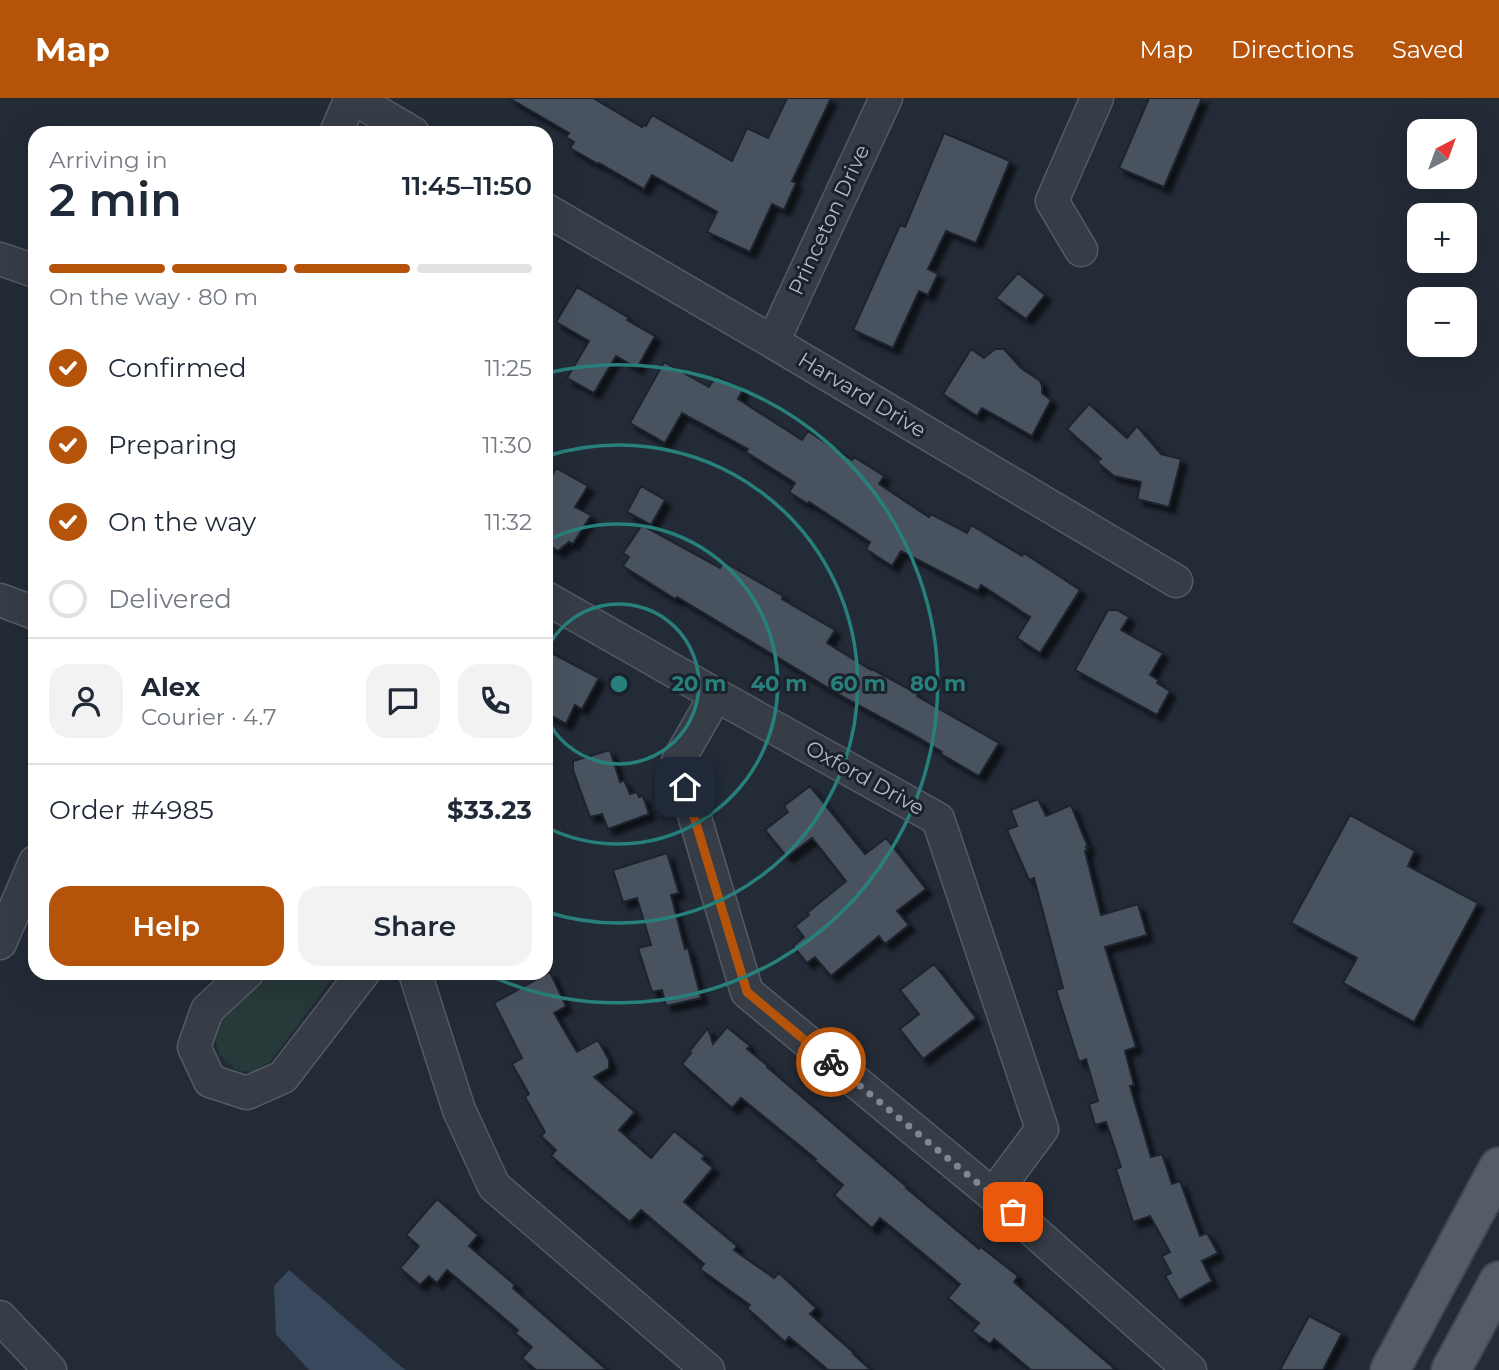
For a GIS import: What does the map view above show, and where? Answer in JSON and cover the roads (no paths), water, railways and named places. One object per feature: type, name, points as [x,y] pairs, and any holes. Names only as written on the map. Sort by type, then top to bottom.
[{"type":"main road","points":[[1390,1370],[1499,1167]]},
{"type":"main road","points":[[1451,1370],[1499,1281]]},
{"type":"street","points":[[339,126],[352,98],[401,126]]},
{"type":"street","name":"Princeton Drive","points":[[773,342],[886,98]]},
{"type":"street","points":[[1081,250],[1052,201],[1097,98]]},
{"type":"street","name":"Harvard Drive","points":[[553,214],[1176,581]]},
{"type":"street","points":[[0,259],[28,269]]},
{"type":"street","points":[[0,600],[28,610]]},
{"type":"street","name":"Oxford Drive","points":[[553,602],[938,819],[1042,1129],[993,1195]]},
{"type":"street","points":[[716,695],[678,761],[747,992],[993,1195],[1190,1370]]},
{"type":"street","points":[[0,943],[28,878]]},
{"type":"street","points":[[239,980],[207,1010],[194,1047],[210,1080],[247,1093],[283,1077],[358,980]]},
{"type":"street","points":[[417,980],[458,1110],[494,1186],[708,1370]]},
{"type":"street","points":[[0,1317],[50,1370]]},
{"type":"water","points":[[289,1270],[405,1370],[309,1370],[276,1334],[274,1286]]}]
